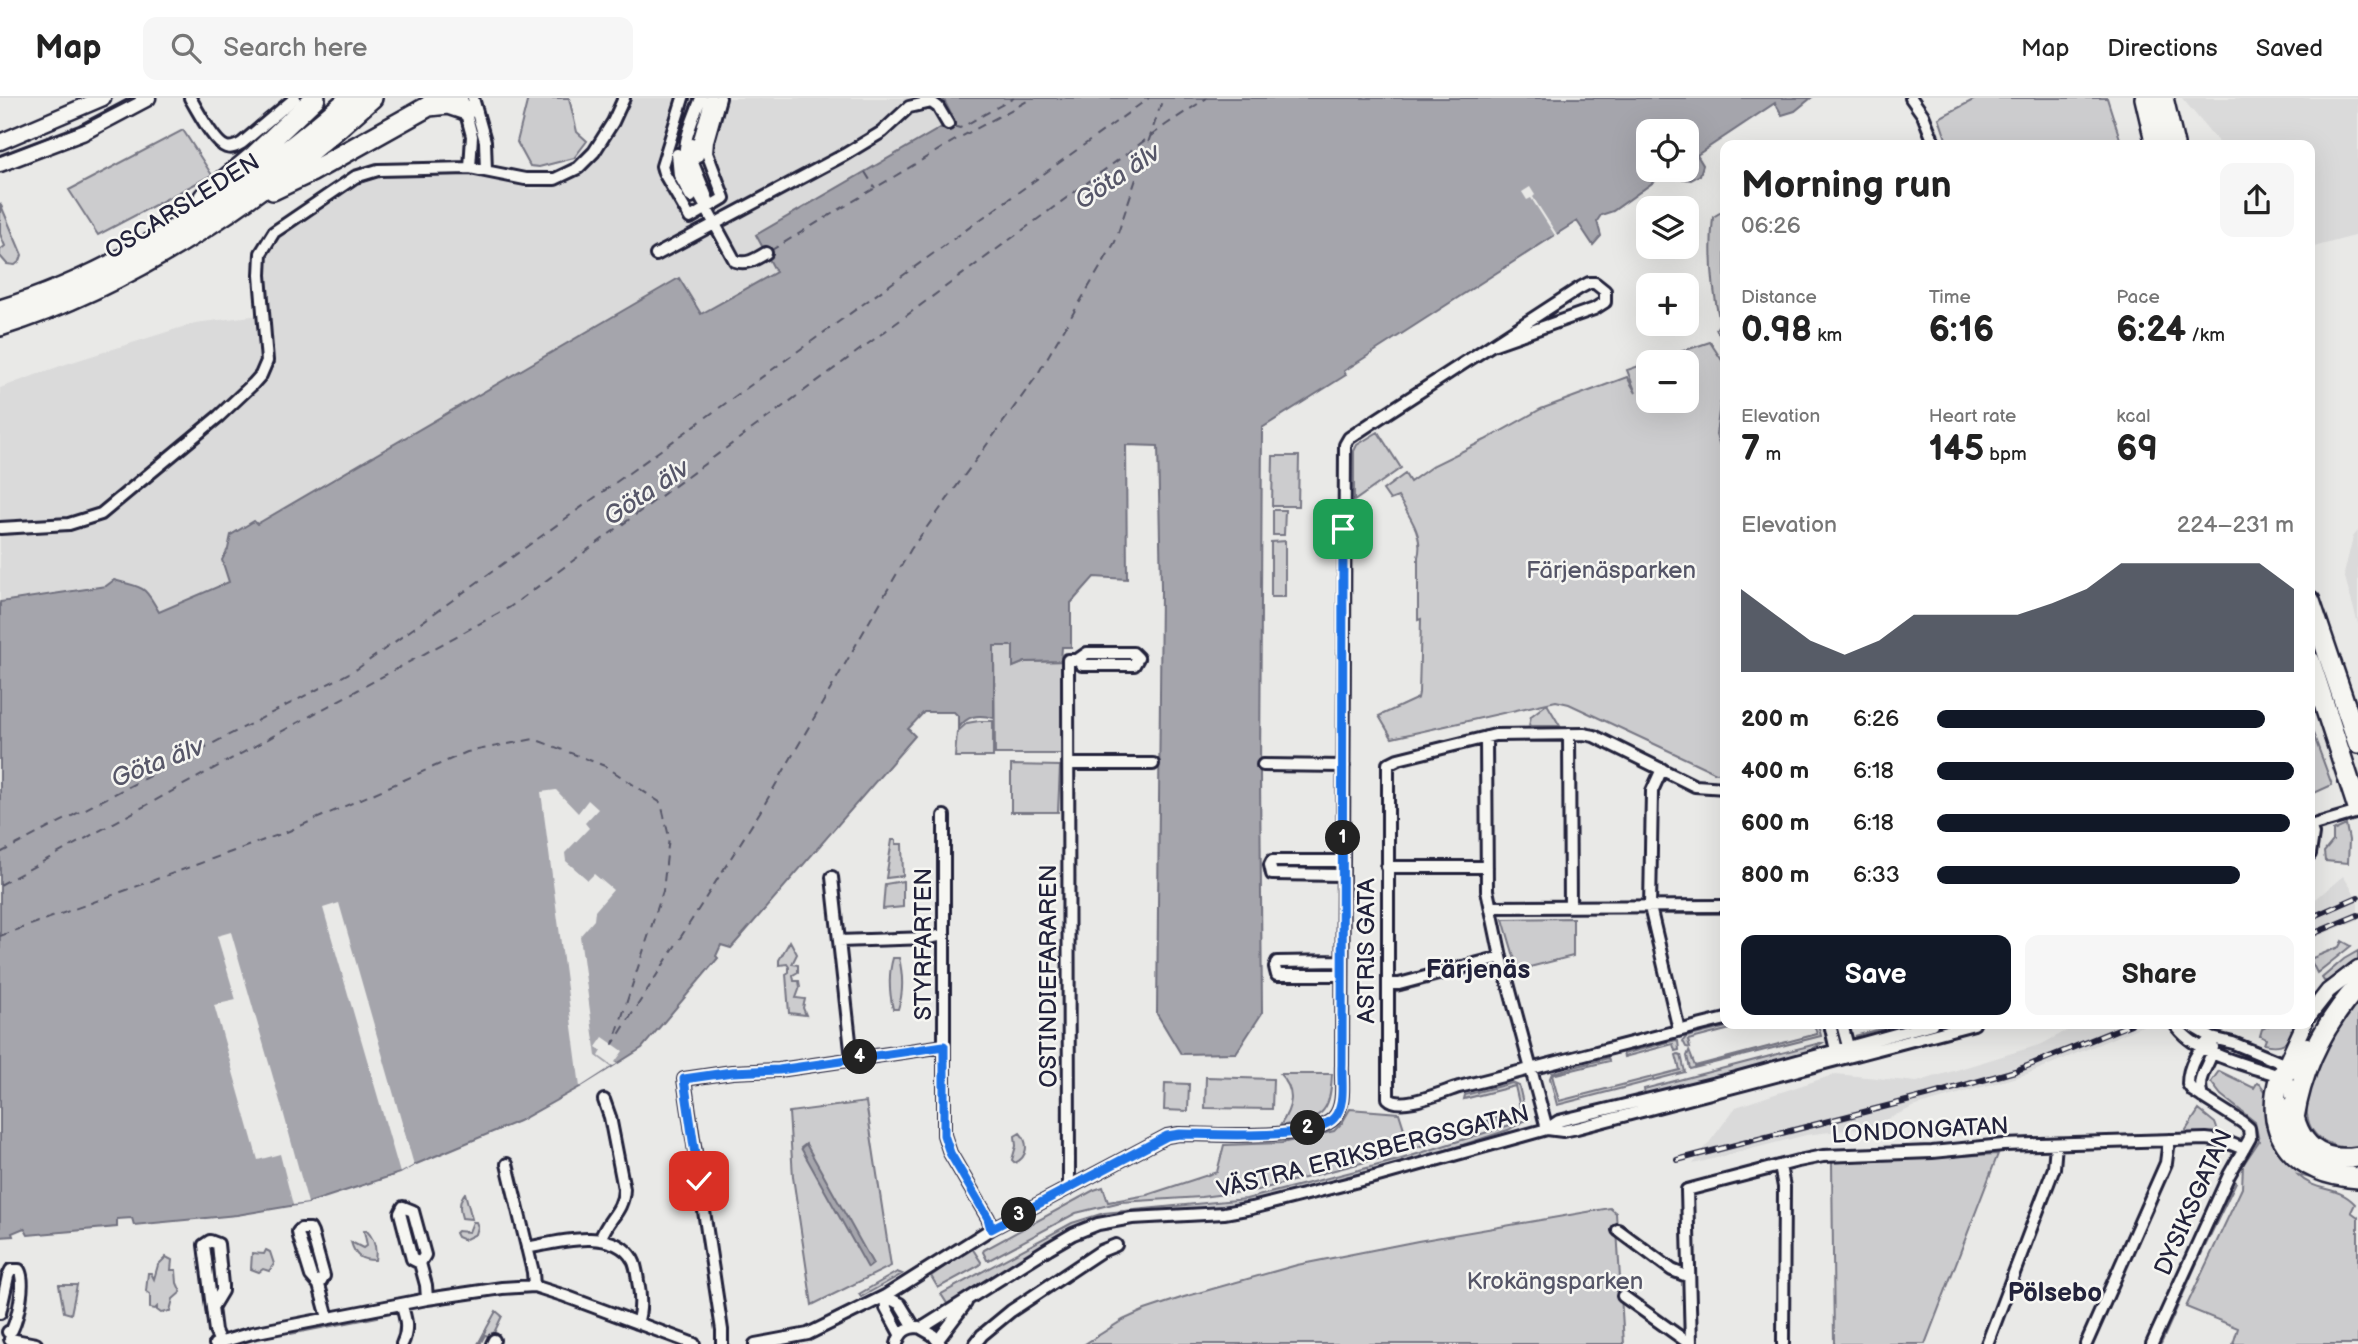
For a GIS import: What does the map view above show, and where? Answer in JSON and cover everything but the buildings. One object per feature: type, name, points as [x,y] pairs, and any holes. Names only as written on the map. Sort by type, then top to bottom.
[{"type":"highway","points":[[158,238],[255,155],[315,98]]},
{"type":"highway","name":"OSCARSLEDEN","points":[[0,310],[53,291],[112,263],[210,207],[274,161],[350,98]]},
{"type":"highway","name":"OSCARSLEDEN","points":[[0,326],[54,307],[98,286],[146,261],[230,210],[305,156],[372,98]]},
{"type":"highway","points":[[2145,98],[2155,140]]},
{"type":"highway","points":[[2163,98],[2173,140]]},
{"type":"highway","points":[[230,210],[311,172],[433,102],[467,102]]},
{"type":"highway","points":[[2315,616],[2358,743]]},
{"type":"highway","points":[[2315,677],[2358,810]]},
{"type":"highway","points":[[2294,1118],[2299,1091],[2323,1032],[2358,984]]},
{"type":"highway","points":[[2283,1072],[2276,1090],[2275,1107],[2277,1127],[2290,1152],[2314,1169],[2358,1178]]},
{"type":"highway","points":[[2291,1096],[2294,1118],[2303,1139],[2319,1153],[2336,1158],[2358,1157]]},
{"type":"street","points":[[0,142],[103,98]]},
{"type":"street","points":[[0,164],[93,128],[148,98]]},
{"type":"street","points":[[190,98],[219,142],[228,148],[242,143],[295,98]]},
{"type":"street","points":[[0,528],[69,524],[101,514],[219,416],[253,384],[261,375],[267,361],[260,261],[274,232],[340,187],[367,173],[388,169],[470,169],[535,181],[555,179],[572,172],[585,160],[603,138],[624,98]]},
{"type":"street","points":[[686,98],[662,166],[664,173],[707,207]]},
{"type":"street","points":[[695,98],[677,159],[683,184],[707,207]]},
{"type":"street","points":[[703,98],[692,137],[691,153],[714,225],[735,261],[750,262],[766,253]]},
{"type":"street","points":[[707,207],[697,152],[715,98]]},
{"type":"street","points":[[1912,98],[1923,115],[1933,140]]},
{"type":"street","points":[[1923,98],[1923,115]]},
{"type":"street","points":[[467,102],[485,141],[486,171]]},
{"type":"street","points":[[467,102],[472,136],[470,169]]},
{"type":"street","points":[[656,256],[844,155],[883,132],[909,107],[930,102],[938,107],[948,124]]},
{"type":"street","points":[[761,1344],[808,1334],[885,1296],[991,1229],[1167,1136],[1298,1132],[1330,1122],[1338,1112],[1341,1102],[1344,450],[1349,438],[1530,320],[1589,283],[1595,283],[1605,291],[1605,302],[1594,309],[1492,345]]},
{"type":"street","points":[[1087,653],[1133,653],[1138,658],[1135,665],[1082,665],[1077,660],[1087,653]]},
{"type":"street","name":"OSTINDIEFARAREN","points":[[1069,1188],[1068,660],[1077,660]]},
{"type":"street","name":"ASTRIS GATA","points":[[1720,788],[1695,786],[1594,736],[1569,734],[1512,733],[1486,737],[1398,759],[1388,764],[1388,1098],[1391,1102],[1403,1104],[1720,1020]]},
{"type":"street","points":[[1569,734],[1570,907]]},
{"type":"street","points":[[1486,737],[1487,890],[1501,957],[1547,1129]]},
{"type":"street","points":[[1069,764],[1153,764]]},
{"type":"street","points":[[1263,765],[1343,766]]},
{"type":"street","points":[[1662,769],[1652,791],[1650,907],[1679,1030]]},
{"type":"street","points":[[2315,823],[2358,810]]},
{"type":"street","name":"STYRFARTEN","points":[[944,816],[944,1135],[950,1153],[988,1218],[991,1229]]},
{"type":"street","points":[[1342,861],[1272,861],[1270,865],[1272,874],[1342,875]]},
{"type":"street","points":[[1387,867],[1487,867]]},
{"type":"street","points":[[832,877],[852,1059]]},
{"type":"street","points":[[1491,907],[1720,906]]},
{"type":"street","points":[[839,941],[944,935]]},
{"type":"street","points":[[1388,984],[1399,984],[1501,957]]},
{"type":"street","points":[[1342,961],[1277,962],[1275,973],[1342,975]]},
{"type":"street","points":[[2315,1008],[2328,991],[2358,968]]},
{"type":"street","points":[[2184,1029],[2183,1035],[2212,1053],[2283,1072],[2294,1070],[2331,1007],[2358,984]]},
{"type":"street","points":[[1831,1029],[1837,1055]]},
{"type":"street","points":[[1843,1029],[1849,1052]]},
{"type":"street","name":"VÄSTRA ERIKSBERGSGATAN","points":[[1849,1052],[1917,1029]]},
{"type":"street","name":"VÄSTRA ERIKSBERGSGATAN","points":[[899,1339],[1061,1241],[1098,1224],[1132,1218],[1224,1213],[1252,1208],[1547,1129],[1559,1121],[1952,1029]]},
{"type":"street","points":[[2193,1029],[2271,1057],[2283,1072],[2291,1096]]},
{"type":"street","points":[[2283,1072],[2302,1029]]},
{"type":"street","name":"DYSIKSGATAN","points":[[2152,1344],[2229,1175],[2250,1138],[2249,1128],[2236,1117],[2190,1088],[2188,1079],[2191,1066],[2201,1048],[2212,1038]]},
{"type":"street","name":"DYSIKSGATAN","points":[[2202,1097],[2201,1076],[2212,1053],[2212,1038]]},
{"type":"street","points":[[2271,1057],[2297,1040]]},
{"type":"street","points":[[722,1344],[684,1079],[732,1072],[779,1070],[944,1046]]},
{"type":"street","points":[[601,1238],[624,1201],[610,1117],[604,1100]]},
{"type":"street","points":[[2086,1344],[2166,1163],[2169,1140]]},
{"type":"street","name":"LONDONGATAN","points":[[1690,1344],[1687,1190],[1780,1166],[1832,1156],[2169,1140],[2218,1140],[2244,1149]]},
{"type":"street","points":[[1987,1344],[2054,1168],[2056,1144]]},
{"type":"street","points":[[508,1164],[534,1286]]},
{"type":"street","points":[[1780,1166],[1784,1187],[1783,1344]]},
{"type":"street","points":[[1618,1230],[1672,1270],[1689,1277]]},
{"type":"street","points":[[527,1248],[601,1238],[615,1244],[634,1261],[641,1306],[637,1323]]},
{"type":"street","points":[[213,1306],[222,1291],[222,1285],[218,1244],[210,1241],[205,1245],[217,1343],[427,1299],[534,1286],[694,1344]]},
{"type":"street","points":[[975,1344],[1011,1311],[1101,1251],[1116,1245]]},
{"type":"street","points":[[420,1263],[427,1299]]},
{"type":"street","points":[[0,1313],[8,1276],[11,1270],[19,1270],[23,1278],[17,1314],[12,1330],[7,1335],[36,1344]]},
{"type":"street","points":[[319,1285],[328,1318]]},
{"type":"street","name":"VÄSTRA ERIKSBERGSGATAN","points":[[939,1342],[975,1293]]},
{"type":"street","points":[[885,1296],[900,1304],[918,1327],[939,1342]]},
{"type":"street","points":[[885,1296],[886,1308],[899,1339]]},
{"type":"street","name":"LONDONGATAN","points":[[1623,1296],[1690,1344]]},
{"type":"street","points":[[401,1304],[407,1325],[402,1344]]},
{"type":"shaded area","points":[[630,98],[943,98],[955,120],[756,235],[777,272],[701,314],[679,278],[256,524],[231,535],[225,556],[229,582],[159,612],[114,580],[106,586],[0,602],[0,388],[195,323],[268,314],[267,266],[272,243],[345,189],[377,175],[473,175],[532,189],[560,186],[583,174],[623,118]]},
{"type":"shaded area","points":[[2182,98],[2358,98],[2358,235],[2315,247],[2315,140],[2217,140]]},
{"type":"shaded area","points":[[2358,531],[2358,624],[2344,574],[2353,537]]},
{"type":"shaded area","points":[[2343,876],[2358,903],[2358,920],[2315,937],[2315,900]]},
{"type":"shaded area","points":[[2070,1029],[2135,1029],[2027,1074],[1913,1107],[1870,1127],[1806,1135],[1693,1164],[1736,1107],[1836,1074],[1917,1082],[2042,1044]]},
{"type":"green space","points":[[528,98],[569,98],[577,132],[587,141],[574,158],[539,167],[530,166],[517,142]]},
{"type":"green space","points":[[1977,98],[2107,98],[2120,140],[1946,140],[1939,118]]},
{"type":"green space","points":[[183,130],[212,175],[98,235],[69,190]]},
{"type":"green space","points":[[0,203],[22,255],[15,265],[7,264],[0,256],[0,250],[5,246],[0,234]]},
{"type":"green space","points":[[1720,213],[1720,323],[1711,258],[1713,217]]},
{"type":"green space","name":"Färjenäsparken","points":[[1710,342],[1720,357],[1720,404],[1716,435],[1720,447],[1720,773],[1569,704],[1556,701],[1392,738],[1379,716],[1418,698],[1419,693],[1419,542],[1415,527],[1398,497],[1390,500],[1383,490],[1405,474],[1410,482],[1434,465],[1541,409],[1627,377],[1636,393],[1636,413],[1699,413],[1699,350],[1686,350]]},
{"type":"green space","name":"Färjenäsparken","points":[[1636,367],[1636,393],[1627,370]]},
{"type":"green space","points":[[1378,432],[1401,468],[1354,501],[1354,451],[1357,445]]},
{"type":"green space","points":[[1273,456],[1299,456],[1298,506],[1272,506]]},
{"type":"green space","points":[[1273,510],[1285,510],[1284,535],[1273,535]]},
{"type":"green space","points":[[1285,541],[1285,597],[1271,597],[1271,542]]},
{"type":"green space","points":[[994,646],[1013,646],[1013,667],[1025,662],[1061,661],[1062,754],[995,754]]},
{"type":"green space","points":[[1547,704],[1560,726],[1529,726],[1531,716]]},
{"type":"green space","points":[[993,721],[993,757],[955,757],[957,732],[967,723]]},
{"type":"green space","points":[[2315,739],[2332,785],[2315,793]]},
{"type":"green space","points":[[1011,765],[1060,766],[1058,812],[1011,812]]},
{"type":"green space","points":[[2346,825],[2349,840],[2348,863],[2325,861],[2324,852],[2333,841],[2333,831]]},
{"type":"green space","points":[[892,840],[896,840],[896,844],[902,844],[903,876],[886,878]]},
{"type":"green space","points":[[903,881],[903,907],[883,909],[885,884]]},
{"type":"green space","points":[[1662,911],[1720,911],[1720,914],[1658,914]]},
{"type":"green space","points":[[1573,918],[1573,956],[1518,970],[1503,919]]},
{"type":"green space","points":[[790,941],[797,954],[792,964],[798,965],[798,972],[793,975],[794,981],[799,981],[800,987],[796,998],[805,999],[803,1008],[806,1015],[789,1013],[786,974],[789,967],[787,964],[779,965],[779,960]]},
{"type":"green space","points":[[2342,941],[2351,946],[2317,973],[2315,957],[2339,947]]},
{"type":"green space","points":[[2358,951],[2358,962],[2332,981],[2324,981],[2322,978]]},
{"type":"green space","points":[[893,958],[899,958],[902,977],[898,1009],[893,1009],[890,989]]},
{"type":"green space","points":[[1493,965],[1494,967],[1397,992],[1398,989]]},
{"type":"green space","points":[[2358,1002],[2358,1147],[2346,1148],[2326,1142],[2312,1130],[2307,1114],[2308,1094],[2323,1051]]},
{"type":"green space","points":[[1720,1029],[1730,1029],[1688,1040],[1690,1048],[1686,1047],[1683,1041],[1686,1037]]},
{"type":"green space","points":[[1816,1029],[1819,1029],[1821,1036],[1690,1069],[1687,1056],[1689,1051],[1695,1066],[1817,1034]]},
{"type":"green space","points":[[1880,1029],[1903,1029],[1866,1038],[1855,1036]]},
{"type":"green space","points":[[2262,1029],[2294,1029],[2282,1044],[2264,1044],[2266,1039],[2260,1036]]},
{"type":"green space","points":[[1676,1040],[1679,1050],[1675,1051],[1673,1044],[1624,1057],[1623,1054]]},
{"type":"green space","points":[[1822,1043],[1799,1057],[1645,1096],[1644,1089]]},
{"type":"green space","points":[[1676,1055],[1681,1055],[1685,1072],[1557,1105],[1550,1078],[1552,1073],[1608,1058],[1609,1061],[1552,1075],[1559,1101],[1680,1070]]},
{"type":"green space","points":[[2219,1071],[2254,1088],[2257,1083],[2260,1084],[2358,1184],[2358,1189],[2298,1175],[2305,1181],[2341,1194],[2355,1204],[2351,1212],[2358,1217],[2358,1344],[2233,1344],[2238,1328],[2186,1307],[2242,1188],[2243,1165],[2259,1141],[2255,1122],[2221,1095],[2211,1082]]},
{"type":"green space","points":[[1280,1074],[1332,1074],[1329,1099],[1321,1113],[1305,1121],[1280,1126],[1290,1106],[1291,1093]]},
{"type":"green space","points":[[1206,1077],[1273,1079],[1272,1109],[1205,1108]]},
{"type":"green space","points":[[1165,1083],[1189,1084],[1188,1111],[1164,1110]]},
{"type":"green space","points":[[1512,1083],[1519,1086],[1525,1112],[1396,1154],[1258,1190],[1121,1202],[1076,1213],[989,1260],[983,1252],[1094,1190],[1103,1187],[1108,1202],[1147,1195],[1217,1172],[1224,1145],[1282,1143],[1334,1131],[1350,1109],[1399,1113],[1408,1141],[1521,1112],[1515,1086],[1464,1099],[1465,1095]]},
{"type":"green space","points":[[866,1102],[891,1266],[812,1305],[793,1177],[789,1112]]},
{"type":"green space","points":[[2199,1110],[2215,1123],[2219,1134],[2187,1133],[2186,1130]]},
{"type":"green space","points":[[1526,1120],[1508,1130],[1435,1154],[1250,1202],[1217,1208],[1132,1212],[1086,1222],[1041,1246],[948,1305],[941,1294],[1072,1223],[1104,1213],[1246,1199],[1398,1160]]},
{"type":"green space","points":[[1020,1133],[1026,1149],[1023,1157],[1015,1163],[1012,1160],[1016,1146],[1015,1136]]},
{"type":"green space","points":[[1998,1154],[1925,1344],[1834,1344],[1832,1162]]},
{"type":"green space","points":[[2232,1179],[2236,1182],[2161,1344],[2157,1344]]},
{"type":"green space","points":[[465,1193],[472,1219],[462,1218],[461,1215],[461,1202]]},
{"type":"green space","name":"Krokängsparken","points":[[1610,1208],[1616,1213],[1624,1344],[1085,1344],[1123,1320],[1145,1310],[1297,1265]]},
{"type":"green space","points":[[473,1222],[476,1222],[478,1227],[476,1234],[464,1240],[457,1237],[457,1231],[469,1232]]},
{"type":"green space","points":[[366,1230],[373,1240],[375,1260],[356,1254],[351,1242],[363,1248],[367,1245]]},
{"type":"green space","points":[[972,1248],[981,1262],[980,1265],[938,1288],[931,1276]]},
{"type":"green space","points":[[266,1250],[270,1252],[274,1264],[269,1271],[251,1269],[252,1253],[264,1254]]},
{"type":"green space","points":[[166,1257],[172,1260],[171,1270],[176,1270],[181,1292],[173,1299],[170,1311],[161,1313],[157,1307],[150,1308],[150,1294],[146,1291],[148,1273],[151,1273],[154,1279],[158,1265]]},
{"type":"green space","points":[[897,1272],[902,1274],[861,1297],[859,1294]]},
{"type":"green space","points":[[59,1285],[77,1285],[71,1314],[64,1312]]},
{"type":"green space","points":[[496,1311],[502,1316],[492,1337],[485,1335],[478,1344]]},
{"type":"green space","points":[[378,1313],[378,1317],[291,1334],[288,1330]]},
{"type":"water","name":"Göta älv","points":[[943,98],[1811,98],[1795,111],[1782,115],[1775,103],[1699,154],[1699,119],[1636,119],[1636,182],[1654,182],[1613,211],[1601,215],[1597,221],[1601,236],[1593,245],[1577,221],[1344,371],[1346,375],[1262,428],[1262,1013],[1236,1053],[1181,1054],[1157,1014],[1161,588],[1158,446],[1126,445],[1127,579],[1094,577],[1071,603],[1071,647],[1062,647],[1061,661],[1025,662],[1013,667],[1013,646],[994,646],[994,718],[973,717],[958,729],[958,716],[954,712],[924,712],[908,729],[915,736],[731,948],[721,945],[716,956],[718,958],[642,1048],[519,1121],[400,1173],[308,1203],[237,1215],[134,1225],[132,1218],[117,1219],[117,1227],[28,1235],[24,1228],[12,1233],[13,1236],[0,1237],[0,602],[106,586],[114,580],[142,588],[159,612],[229,582],[222,560],[231,535],[254,521],[257,524],[679,278],[701,314],[776,272],[756,235],[954,120]]},
{"type":"water","points":[[1699,158],[1703,165],[1699,176]]},
{"type":"water","points":[[806,1144],[873,1264],[868,1268],[801,1148]]},
{"type":"pier","points":[[1530,187],[1535,195],[1533,197],[1558,236],[1556,237],[1531,198],[1527,200],[1522,192]]},
{"type":"pier","points":[[556,790],[578,813],[588,800],[598,809],[585,823],[589,828],[565,853],[566,861],[588,880],[594,874],[613,890],[595,911],[594,920],[580,936],[596,1056],[611,1067],[580,1087],[541,792]]},
{"type":"pier","points":[[339,903],[414,1165],[400,1173],[323,908]]},
{"type":"pier","points":[[231,932],[308,1203],[293,1205],[280,1154],[258,1160],[214,1005],[236,1000],[217,936]]},
{"type":"pier","points":[[603,1037],[623,1051],[615,1062],[617,1064],[613,1066],[599,1056],[602,1051],[596,1047]]},
{"type":"ferry route","points":[[953,126],[960,128],[1014,98]]},
{"type":"ferry route","points":[[770,251],[957,139],[1033,98]]},
{"type":"ferry route","points":[[0,853],[357,669],[1149,98]]},
{"type":"ferry route","points":[[0,936],[289,831],[467,752],[534,739],[605,766],[661,803],[669,837],[663,891],[613,1044],[760,812],[911,549],[1036,377],[1115,242],[1163,98]]},
{"type":"ferry route","points":[[0,885],[510,607],[1167,124],[1207,98]]},
{"type":"ferry route","points":[[865,172],[875,188]]},
{"type":"tram line","points":[[0,156],[84,124],[135,98]]},
{"type":"railway","points":[[2315,916],[2358,897]]},
{"type":"railway","points":[[2315,933],[2358,915]]},
{"type":"railway","points":[[1677,1160],[2015,1071],[2119,1029]]},
{"type":"district","name":"Färjenäs","points":[[1478,969]]},
{"type":"district","name":"Pölsebo","points":[[2055,1292]]},
{"type":"route","points":[[699,1181],[684,1079],[732,1072],[779,1070],[944,1046],[944,1135],[950,1153],[988,1218],[991,1229],[1167,1136],[1298,1132],[1330,1122],[1335,1117],[1341,1102],[1342,1065],[1343,529]]}]
